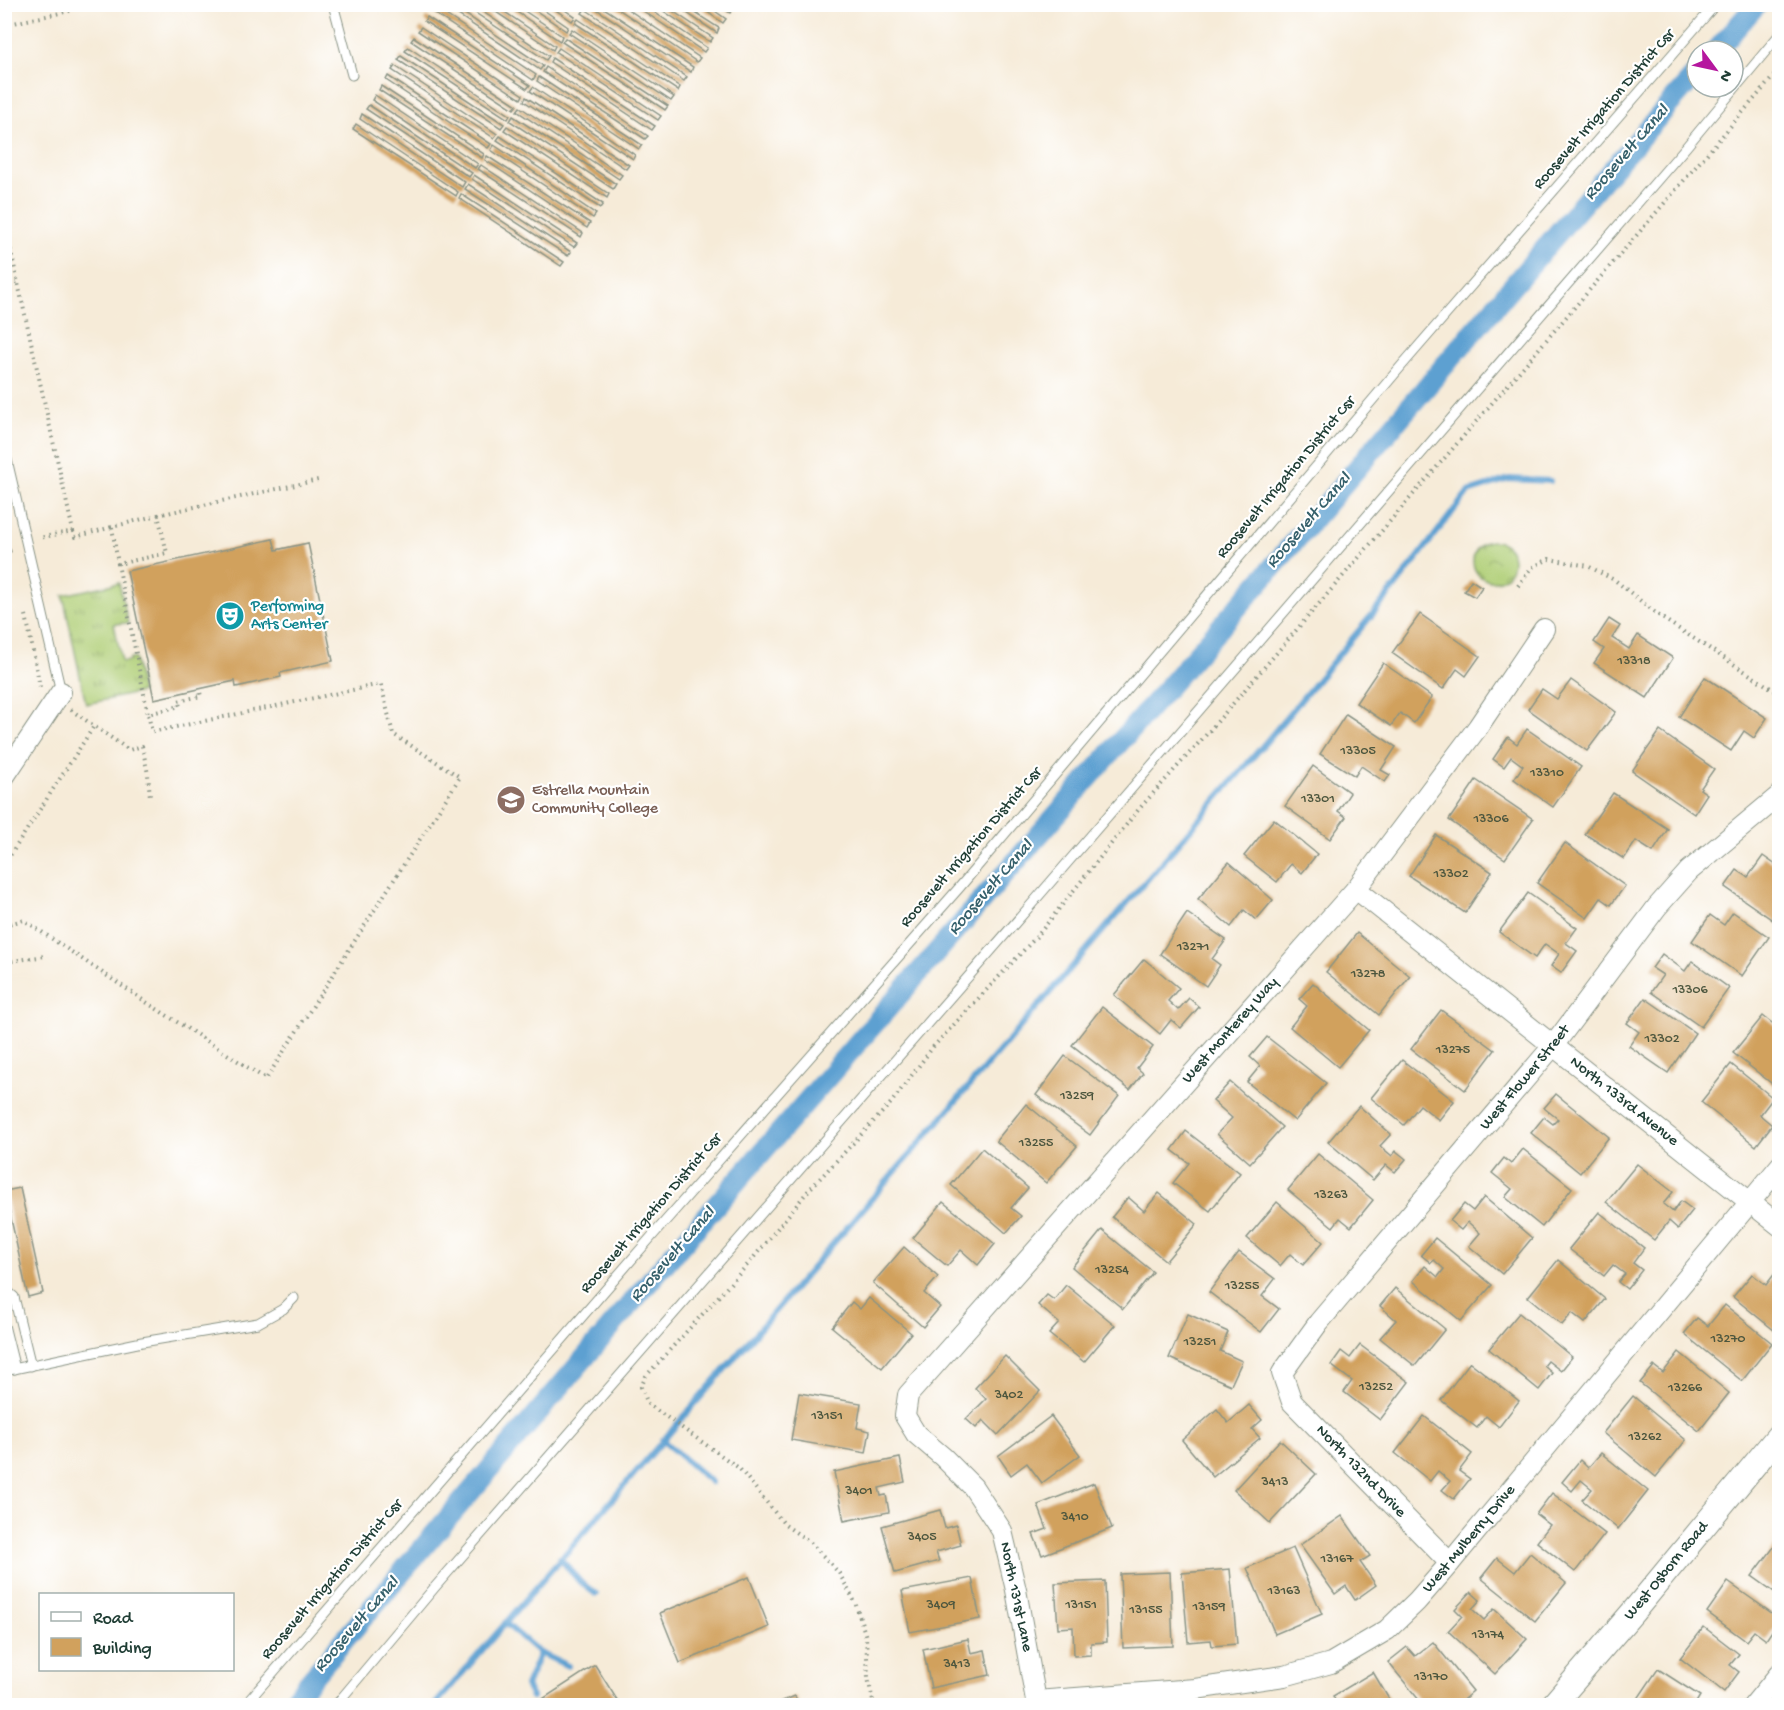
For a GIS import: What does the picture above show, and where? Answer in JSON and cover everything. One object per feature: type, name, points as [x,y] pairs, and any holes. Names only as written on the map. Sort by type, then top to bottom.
[{"type":"street","name":"West Monterey Way","points":[[905,1416],[908,1395],[1356,889],[1478,728],[1544,629]]},
{"type":"street","points":[[4,777],[58,696]]},
{"type":"street","name":"West Flower Street","points":[[1282,1373],[1319,1322],[1553,1046],[1657,907],[1689,871],[1779,795]]},
{"type":"street","name":"North 133rd Avenue","points":[[1356,889],[1779,1226]]},
{"type":"street","name":"West Mulberry Drive","points":[[1036,1703],[1195,1689],[1284,1676],[1330,1663],[1387,1630],[1417,1601],[1450,1563],[1779,1166]]},
{"type":"street","name":"North 132nd Drive","points":[[1282,1373],[1292,1402],[1450,1563]]},
{"type":"street","name":"North 131st Lane","points":[[905,1416],[916,1434],[944,1457],[973,1486],[1002,1531],[1016,1590],[1036,1703]]},
{"type":"street","name":"West Osborn Road","points":[[1552,1706],[1779,1434]]},
{"type":"street","points":[[1752,1706],[1779,1673]]},
{"type":"lane","points":[[333,4],[352,75]]},
{"type":"lane","name":"Roosevelt Irrigation District Csr","points":[[244,1706],[621,1271],[959,888],[1403,364],[1716,4]]},
{"type":"lane","points":[[335,1706],[435,1587],[1061,870],[1686,147],[1779,34]]},
{"type":"lane","points":[[4,447],[58,696]]},
{"type":"lane","points":[[4,1279],[6,1292],[14,1297],[31,1366]]},
{"type":"lane","points":[[4,1371],[142,1342],[258,1323],[283,1309],[294,1298]]},
{"type":"lane","points":[[4,1324],[15,1369]]},
{"type":"path","points":[[4,25],[74,10]]},
{"type":"path","points":[[874,1706],[868,1678],[866,1637],[855,1602],[839,1573],[810,1542],[785,1525],[739,1468],[648,1404],[641,1387],[646,1376],[750,1262],[808,1191],[891,1103],[933,1047],[1038,935],[1139,809],[1229,709],[1779,69]]},
{"type":"path","points":[[4,220],[75,537],[158,515],[318,480]]},
{"type":"path","points":[[4,285],[18,282]]},
{"type":"path","points":[[118,564],[167,553],[158,515]]},
{"type":"path","points":[[4,925],[24,920],[266,1079],[460,777],[393,734],[381,684],[152,732],[112,527]]},
{"type":"path","points":[[4,552],[13,550],[12,544],[73,531]]},
{"type":"path","points":[[1518,586],[1531,568],[1549,559],[1588,566],[1616,580],[1662,618],[1779,694]]},
{"type":"path","points":[[24,606],[41,684],[39,692],[58,696],[94,726],[129,750],[142,746],[150,797]]},
{"type":"path","points":[[148,714],[180,706],[178,701],[201,696],[199,689]]},
{"type":"path","points":[[4,865],[94,726]]},
{"type":"path","points":[[4,957],[5,962],[45,956]]},
{"type":"green space","points":[[1493,541],[1501,542],[1507,547],[1512,553],[1512,569],[1507,575],[1501,580],[1493,581],[1485,580],[1479,575],[1474,569],[1473,561],[1474,553],[1479,547],[1485,542]]},
{"type":"green space","points":[[119,583],[128,623],[114,624],[122,662],[130,661],[130,658],[135,659],[142,692],[86,704],[63,595]]},
{"type":"building","points":[[442,4],[450,4],[543,66],[540,70]]},
{"type":"building","points":[[462,4],[471,4],[549,56],[546,60]]},
{"type":"building","points":[[484,4],[493,4],[555,46],[553,50]]},
{"type":"building","points":[[505,4],[514,4],[562,36],[560,41]]},
{"type":"building","points":[[526,4],[535,4],[568,27],[566,31]]},
{"type":"building","points":[[547,4],[556,4],[575,17],[572,21]]},
{"type":"building","points":[[589,4],[598,4],[693,67],[691,72]]},
{"type":"building","points":[[611,4],[620,4],[700,58],[697,62]]},
{"type":"building","points":[[633,4],[642,4],[707,48],[704,52]]},
{"type":"building","points":[[653,4],[662,4],[713,38],[710,42]]},
{"type":"building","points":[[696,4],[705,4],[726,19],[723,23]]},
{"type":"building","points":[[717,4],[726,4],[733,9],[730,13]]},
{"type":"building","points":[[675,5],[683,5],[719,28],[717,33]]},
{"type":"building","points":[[434,7],[536,75],[533,80],[431,11]]},
{"type":"building","points":[[585,9],[687,77],[684,81],[582,13]]},
{"type":"building","points":[[427,17],[530,85],[527,89],[424,21]]},
{"type":"building","points":[[578,19],[680,87],[678,91],[575,23]]},
{"type":"building","points":[[421,27],[523,95],[521,99],[418,31]]},
{"type":"building","points":[[572,29],[674,97],[671,101],[569,33]]},
{"type":"building","points":[[414,37],[517,105],[514,109],[411,41]]},
{"type":"building","points":[[565,38],[668,106],[665,110],[562,42]]},
{"type":"building","points":[[408,47],[510,115],[508,119],[405,51]]},
{"type":"building","points":[[559,48],[661,116],[658,120],[556,52]]},
{"type":"building","points":[[401,56],[504,124],[501,128],[398,60]]},
{"type":"building","points":[[552,58],[655,126],[652,130],[550,62]]},
{"type":"building","points":[[395,66],[497,134],[494,138],[392,70]]},
{"type":"building","points":[[546,67],[648,136],[645,139],[543,72]]},
{"type":"building","points":[[388,76],[491,144],[488,148],[386,80]]},
{"type":"building","points":[[539,77],[642,145],[639,149],[537,81]]},
{"type":"building","points":[[381,86],[484,154],[482,158],[379,90]]},
{"type":"building","points":[[533,87],[635,155],[633,159],[530,91]]},
{"type":"building","points":[[375,95],[478,164],[475,168],[372,100]]},
{"type":"building","points":[[526,97],[629,165],[626,169],[524,101]]},
{"type":"building","points":[[369,105],[472,173],[469,177],[366,109]]},
{"type":"building","points":[[520,107],[622,175],[619,179],[517,111]]},
{"type":"building","points":[[362,114],[465,182],[462,187],[360,119]]},
{"type":"building","points":[[513,116],[616,184],[613,189],[510,121]]},
{"type":"building","points":[[356,124],[458,192],[456,196],[353,129]]},
{"type":"building","points":[[507,126],[609,194],[607,198],[504,130]]},
{"type":"building","points":[[500,136],[603,204],[600,208],[497,140]]},
{"type":"building","points":[[494,145],[596,214],[593,218],[491,150]]},
{"type":"building","points":[[487,156],[590,223],[587,228],[485,160]]},
{"type":"building","points":[[481,165],[583,233],[581,237],[478,169]]},
{"type":"building","points":[[474,175],[577,243],[574,247],[472,179]]},
{"type":"building","points":[[468,184],[571,252],[568,256],[465,189]]},
{"type":"building","points":[[461,194],[564,262],[561,266],[459,198]]},
{"type":"building","name":"Performing Arts Center","points":[[273,539],[276,550],[308,543],[333,661],[280,673],[281,677],[236,687],[235,681],[154,699],[127,571]]},
{"type":"building","points":[[1471,580],[1482,587],[1475,597],[1464,591]]},
{"type":"building","points":[[1420,614],[1480,656],[1466,676],[1457,669],[1443,689],[1392,653]]},
{"type":"building","points":[[1609,619],[1620,626],[1612,638],[1629,649],[1638,635],[1673,658],[1647,698],[1594,663],[1604,649],[1594,642]]},
{"type":"building","points":[[1383,663],[1432,697],[1414,723],[1400,713],[1391,726],[1356,703]]},
{"type":"building","points":[[1705,677],[1767,718],[1754,738],[1744,731],[1731,751],[1679,717]]},
{"type":"building","points":[[1571,680],[1616,712],[1587,751],[1528,709],[1542,689],[1557,699]]},
{"type":"building","points":[[1346,714],[1396,747],[1381,770],[1390,775],[1385,782],[1361,766],[1355,776],[1320,754]]},
{"type":"building","points":[[1527,729],[1581,767],[1553,807],[1514,779],[1523,766],[1511,757],[1504,767],[1493,759],[1508,737],[1517,744]]},
{"type":"building","points":[[1660,731],[1714,769],[1700,789],[1707,794],[1694,814],[1632,771]]},
{"type":"building","points":[[1313,766],[1350,793],[1338,811],[1346,817],[1330,839],[1285,806]]},
{"type":"building","points":[[1476,780],[1533,819],[1505,859],[1449,820]]},
{"type":"building","points":[[1613,793],[1668,829],[1653,852],[1636,841],[1624,859],[1585,834]]},
{"type":"building","points":[[1274,819],[1317,854],[1302,873],[1291,864],[1277,882],[1244,856]]},
{"type":"building","points":[[1436,835],[1492,872],[1465,913],[1409,876]]},
{"type":"building","points":[[1565,843],[1625,886],[1611,905],[1601,898],[1587,918],[1537,883]]},
{"type":"building","points":[[1763,856],[1780,868],[1780,925],[1725,887],[1737,870],[1748,877]]},
{"type":"building","points":[[1229,862],[1273,900],[1256,920],[1244,910],[1231,927],[1198,899]]},
{"type":"building","points":[[1528,893],[1577,928],[1566,943],[1577,951],[1561,973],[1551,966],[1559,954],[1545,944],[1535,958],[1499,932]]},
{"type":"building","points":[[1733,912],[1769,937],[1742,976],[1692,941],[1710,915],[1724,925]]},
{"type":"building","points":[[1187,913],[1226,940],[1212,959],[1220,965],[1206,986],[1160,954]]},
{"type":"building","points":[[1357,933],[1410,976],[1379,1015],[1326,972]]},
{"type":"building","points":[[1662,954],[1685,971],[1692,961],[1729,988],[1701,1027],[1651,992],[1663,975],[1652,968]]},
{"type":"building","points":[[1144,959],[1179,988],[1168,1001],[1178,1010],[1189,998],[1199,1007],[1181,1028],[1171,1020],[1160,1034],[1114,995]]},
{"type":"building","points":[[1313,983],[1369,1030],[1338,1067],[1290,1027],[1307,1006],[1299,999]]},
{"type":"building","points":[[1645,998],[1695,1033],[1668,1073],[1629,1046],[1639,1032],[1627,1023]]},
{"type":"building","points":[[1102,1007],[1153,1047],[1137,1068],[1143,1073],[1130,1090],[1072,1045]]},
{"type":"building","points":[[1441,1010],[1495,1050],[1465,1090],[1411,1049]]},
{"type":"building","points":[[1763,1016],[1780,1029],[1780,1090],[1733,1053]]},
{"type":"building","points":[[1267,1037],[1326,1083],[1295,1121],[1247,1082],[1260,1066],[1250,1057]]},
{"type":"building","points":[[1065,1056],[1119,1096],[1090,1135],[1036,1095]]},
{"type":"building","points":[[1402,1060],[1454,1101],[1439,1120],[1420,1105],[1404,1125],[1371,1098]]},
{"type":"building","points":[[1731,1064],[1773,1098],[1760,1115],[1772,1125],[1756,1146],[1701,1102]]},
{"type":"building","points":[[1230,1082],[1282,1127],[1250,1163],[1217,1134],[1232,1118],[1213,1101]]},
{"type":"building","points":[[1556,1094],[1609,1137],[1580,1173],[1531,1133],[1544,1117],[1553,1124],[1558,1119],[1544,1108]]},
{"type":"building","points":[[1026,1104],[1077,1146],[1046,1183],[996,1141]]},
{"type":"building","points":[[1359,1106],[1391,1134],[1380,1146],[1392,1156],[1396,1151],[1406,1159],[1395,1172],[1386,1165],[1373,1180],[1328,1142]]},
{"type":"building","points":[[1186,1131],[1240,1173],[1210,1211],[1173,1183],[1189,1163],[1172,1150]]},
{"type":"building","points":[[982,1148],[1028,1188],[1011,1208],[1021,1216],[1006,1233],[951,1185]]},
{"type":"building","points":[[1523,1149],[1572,1188],[1542,1227],[1505,1197],[1512,1189],[1492,1173],[1504,1158],[1511,1164]]},
{"type":"building","points":[[1318,1154],[1373,1200],[1351,1227],[1340,1218],[1333,1227],[1288,1190]]},
{"type":"building","points":[[1637,1164],[1673,1192],[1663,1204],[1673,1212],[1681,1201],[1693,1210],[1678,1229],[1669,1221],[1654,1240],[1606,1202]]},
{"type":"building","points":[[20,1188],[43,1293],[28,1297],[5,1191]]},
{"type":"building","points":[[1159,1193],[1197,1224],[1166,1261],[1112,1217],[1128,1197],[1144,1211]]},
{"type":"building","points":[[1484,1197],[1532,1238],[1502,1274],[1469,1246],[1480,1233],[1468,1222],[1461,1230],[1450,1221],[1464,1204],[1473,1211]]},
{"type":"building","points":[[943,1202],[995,1244],[978,1265],[961,1250],[947,1266],[913,1238]]},
{"type":"building","points":[[1277,1202],[1323,1242],[1303,1265],[1290,1254],[1280,1266],[1247,1238]]},
{"type":"building","points":[[1599,1212],[1644,1248],[1633,1263],[1642,1270],[1627,1289],[1618,1282],[1625,1274],[1613,1265],[1604,1276],[1569,1249]]},
{"type":"building","points":[[1102,1230],[1153,1272],[1123,1309],[1072,1267]]},
{"type":"building","points":[[1435,1238],[1492,1285],[1461,1321],[1413,1281],[1425,1266],[1438,1277],[1444,1269],[1434,1260],[1431,1263],[1421,1255]]},
{"type":"building","points":[[904,1247],[938,1277],[924,1293],[940,1307],[923,1327],[873,1283]]},
{"type":"building","points":[[1239,1252],[1275,1279],[1262,1296],[1279,1309],[1261,1332],[1209,1292]]},
{"type":"building","points":[[1558,1260],[1605,1299],[1585,1323],[1572,1313],[1562,1325],[1528,1297]]},
{"type":"building","points":[[1776,1272],[1780,1275],[1780,1335],[1733,1297],[1752,1274],[1766,1285]]},
{"type":"building","points":[[1066,1285],[1115,1325],[1084,1362],[1049,1334],[1059,1323],[1038,1305],[1047,1295],[1054,1300]]},
{"type":"building","points":[[1395,1288],[1445,1329],[1415,1366],[1380,1338],[1396,1320],[1380,1306]]},
{"type":"building","points":[[869,1298],[911,1333],[882,1368],[832,1327],[852,1302],[860,1309]]},
{"type":"building","points":[[1725,1305],[1772,1343],[1742,1381],[1684,1334],[1697,1318],[1708,1326]]},
{"type":"building","points":[[1519,1313],[1572,1357],[1561,1371],[1548,1361],[1544,1366],[1552,1373],[1539,1390],[1489,1349]]},
{"type":"building","points":[[1188,1314],[1228,1332],[1220,1351],[1242,1361],[1231,1385],[1169,1358]]},
{"type":"building","points":[[1360,1345],[1409,1382],[1380,1420],[1344,1392],[1352,1381],[1331,1365],[1341,1351],[1350,1358]]},
{"type":"building","points":[[1679,1352],[1729,1393],[1699,1431],[1640,1383],[1654,1366],[1663,1373]]},
{"type":"building","points":[[1005,1356],[1040,1391],[998,1435],[983,1420],[976,1428],[966,1419],[986,1399],[975,1388]]},
{"type":"building","points":[[1470,1362],[1519,1401],[1499,1427],[1486,1416],[1477,1428],[1441,1400]]},
{"type":"building","points":[[799,1393],[861,1403],[857,1428],[870,1431],[866,1453],[791,1440]]},
{"type":"building","points":[[1633,1396],[1686,1440],[1656,1477],[1603,1433]]},
{"type":"building","points":[[1249,1405],[1262,1420],[1252,1429],[1260,1438],[1213,1477],[1182,1440],[1217,1409],[1228,1423]]},
{"type":"building","points":[[1051,1416],[1080,1455],[1042,1483],[1027,1463],[1011,1475],[998,1456]]},
{"type":"building","points":[[1424,1416],[1472,1454],[1459,1471],[1470,1479],[1454,1499],[1442,1490],[1450,1481],[1438,1471],[1430,1481],[1395,1453]]},
{"type":"building","points":[[1280,1440],[1316,1474],[1270,1523],[1234,1490]]},
{"type":"building","points":[[1601,1453],[1648,1491],[1618,1529],[1582,1500],[1592,1489],[1581,1480],[1572,1491],[1562,1482],[1580,1460],[1588,1468]]},
{"type":"building","points":[[900,1458],[905,1482],[879,1488],[881,1496],[886,1495],[889,1512],[844,1521],[834,1472]]},
{"type":"building","points":[[1094,1483],[1112,1528],[1042,1555],[1033,1534],[1047,1529],[1038,1505]]},
{"type":"building","points":[[1552,1493],[1605,1534],[1575,1572],[1537,1542],[1550,1525],[1536,1514]]},
{"type":"building","points":[[940,1510],[945,1528],[956,1525],[961,1545],[936,1552],[939,1561],[895,1573],[882,1526]]},
{"type":"building","points":[[1342,1516],[1370,1556],[1360,1562],[1376,1585],[1355,1600],[1346,1586],[1335,1594],[1300,1545]]},
{"type":"building","points":[[1774,1547],[1780,1551],[1780,1596],[1752,1576]]},
{"type":"building","points":[[1293,1548],[1322,1614],[1275,1634],[1247,1568]]},
{"type":"building","points":[[1530,1553],[1566,1583],[1535,1621],[1481,1578],[1497,1558],[1515,1572]]},
{"type":"building","points":[[1230,1569],[1237,1644],[1212,1646],[1211,1640],[1188,1642],[1182,1573]]},
{"type":"building","points":[[1170,1572],[1173,1646],[1123,1648],[1120,1574]]},
{"type":"building","points":[[749,1577],[769,1627],[680,1663],[660,1613]]},
{"type":"building","points":[[972,1578],[980,1619],[910,1632],[902,1591]]},
{"type":"building","points":[[1105,1581],[1107,1642],[1091,1643],[1091,1655],[1074,1656],[1073,1627],[1058,1628],[1055,1583]]},
{"type":"building","points":[[1728,1582],[1780,1619],[1766,1640],[1754,1631],[1746,1641],[1707,1612]]},
{"type":"building","points":[[1471,1592],[1480,1600],[1472,1609],[1484,1620],[1494,1609],[1527,1639],[1495,1674],[1448,1631],[1462,1616],[1455,1609]]},
{"type":"building","points":[[1704,1627],[1739,1654],[1730,1665],[1739,1672],[1724,1692],[1680,1658]]},
{"type":"building","points":[[968,1639],[971,1653],[985,1650],[990,1675],[931,1688],[923,1649]]},
{"type":"building","points":[[1433,1642],[1473,1691],[1456,1706],[1424,1706],[1388,1662],[1407,1647],[1415,1656]]},
{"type":"building","points":[[595,1665],[621,1706],[532,1706]]},
{"type":"building","points":[[1658,1669],[1700,1696],[1694,1706],[1645,1706],[1637,1700]]},
{"type":"building","points":[[1373,1672],[1393,1706],[1338,1706],[1333,1696]]},
{"type":"building","points":[[795,1696],[799,1705],[773,1705]]},
{"type":"waterway","name":"Roosevelt Canal","points":[[1726,39],[1757,4]]},
{"type":"waterway","name":"Roosevelt Canal","points":[[288,1706],[662,1267],[1271,569],[1685,87]]},
{"type":"waterway","points":[[434,1706],[1266,742],[1396,586],[1468,492],[1509,479],[1550,481]]},
{"type":"waterway","points":[[662,1440],[711,1482]]},
{"type":"waterway","points":[[560,1558],[580,1582],[596,1594]]},
{"type":"waterway","points":[[505,1623],[540,1653],[568,1666]]},
{"type":"waterway","points":[[532,1697],[526,1686],[540,1653]]},
{"type":"place","name":"Performing Arts Center","points":[[230,616]]},
{"type":"place","name":"Estrella Mountain Community College","points":[[511,800]]}]
